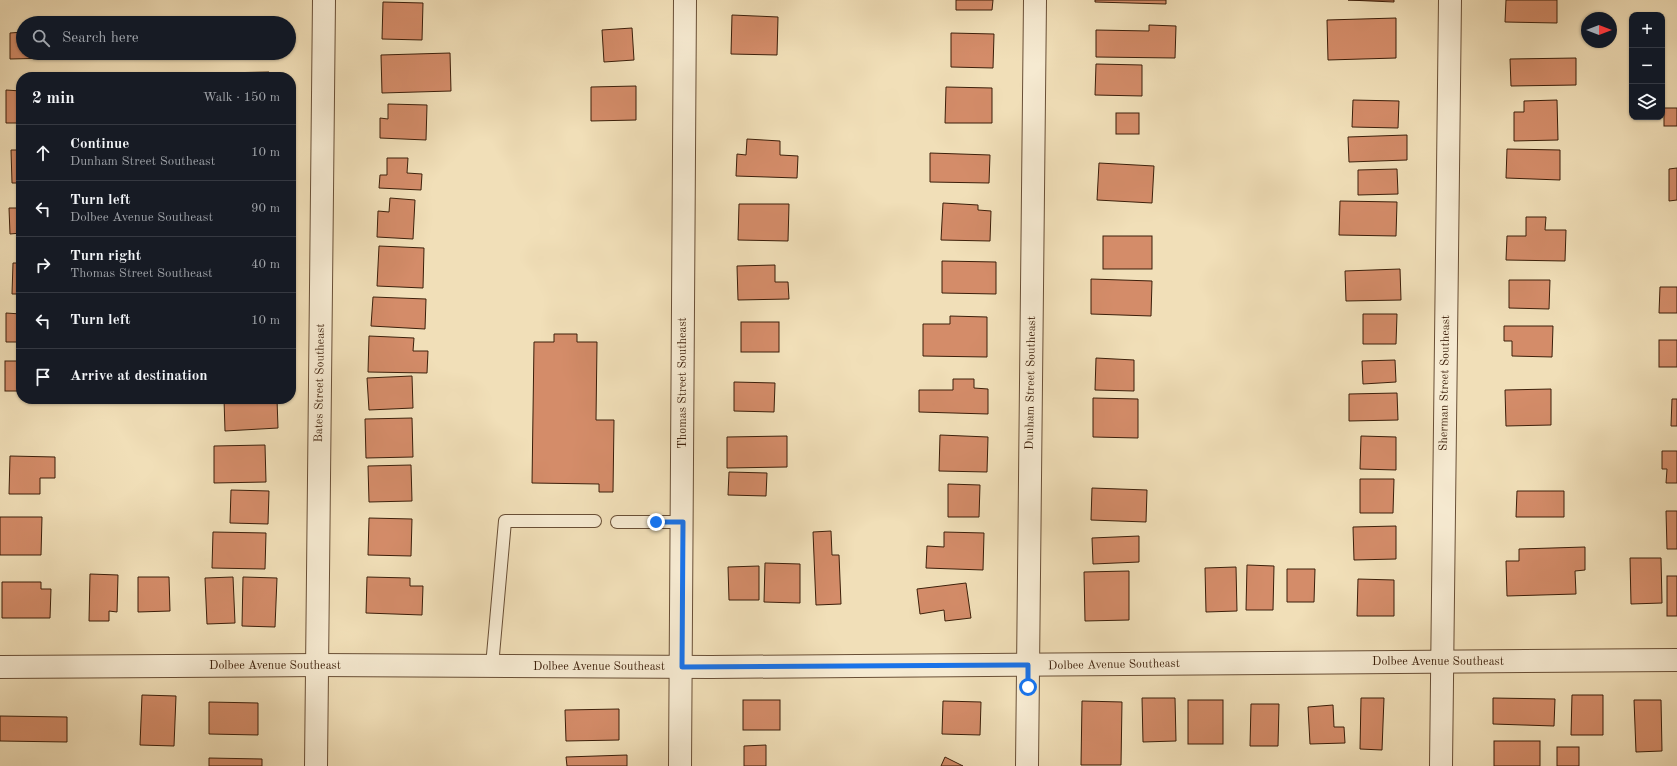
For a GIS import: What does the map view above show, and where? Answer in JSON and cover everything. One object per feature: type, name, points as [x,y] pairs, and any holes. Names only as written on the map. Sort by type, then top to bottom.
[{"type":"street","name":"Bates Street Southeast","points":[[316,766],[324,0]]},
{"type":"street","name":"Thomas Street Southeast","points":[[680,766],[683,522],[685,0]]},
{"type":"street","name":"Dunham Street Southeast","points":[[1027,766],[1035,0]]},
{"type":"street","name":"Sherman Street Southeast","points":[[1441,766],[1450,0]]},
{"type":"street","name":"Dolbee Avenue Southeast","points":[[0,667],[318,665],[682,667],[1677,660]]},
{"type":"lane","points":[[492,666],[505,520],[595,521]]},
{"type":"lane","points":[[617,522],[683,522]]},
{"type":"building","points":[[956,0],[993,0],[992,10],[956,10]]},
{"type":"building","points":[[1095,0],[1166,0],[1166,4],[1095,2]]},
{"type":"building","points":[[1348,0],[1394,0],[1394,2]]},
{"type":"building","points":[[1506,0],[1557,0],[1557,23],[1505,22]]},
{"type":"building","points":[[383,2],[423,3],[422,40],[382,39]]},
{"type":"building","points":[[732,15],[778,17],[777,55],[731,54]]},
{"type":"building","points":[[1396,18],[1396,58],[1328,60],[1327,20]]},
{"type":"building","points":[[1149,25],[1176,26],[1175,58],[1096,57],[1096,30],[1149,31]]},
{"type":"building","points":[[632,28],[634,60],[604,62],[602,30]]},
{"type":"building","points":[[10,33],[16,33],[16,59],[10,59]]},
{"type":"building","points":[[951,33],[994,34],[993,68],[951,67]]},
{"type":"building","points":[[450,53],[451,91],[382,93],[381,55]]},
{"type":"building","points":[[1576,58],[1576,85],[1511,86],[1510,59]]},
{"type":"building","points":[[1096,64],[1142,65],[1142,96],[1095,95]]},
{"type":"building","points":[[636,86],[636,120],[591,121],[591,87]]},
{"type":"building","points":[[946,87],[992,88],[992,123],[945,123]]},
{"type":"building","points":[[6,90],[16,91],[16,123],[6,123]]},
{"type":"building","points":[[1353,100],[1399,101],[1398,128],[1352,127]]},
{"type":"building","points":[[1557,100],[1558,140],[1514,141],[1514,112],[1524,112],[1524,101]]},
{"type":"building","points":[[388,104],[427,105],[426,140],[380,138],[380,118],[388,119]]},
{"type":"building","points":[[1665,108],[1677,108],[1677,126],[1664,126]]},
{"type":"building","points":[[1116,113],[1139,113],[1139,134],[1116,134]]},
{"type":"building","points":[[1407,135],[1407,160],[1349,162],[1348,137]]},
{"type":"building","points":[[747,139],[780,141],[780,155],[798,156],[797,178],[736,176],[737,154],[746,155]]},
{"type":"building","points":[[1507,149],[1560,150],[1560,180],[1506,178]]},
{"type":"building","points":[[11,150],[16,150],[16,183],[12,183]]},
{"type":"building","points":[[930,153],[990,155],[989,183],[930,182]]},
{"type":"building","points":[[387,158],[408,158],[407,173],[422,174],[421,190],[379,188],[380,175],[387,175]]},
{"type":"building","points":[[1099,163],[1154,166],[1152,203],[1097,200]]},
{"type":"building","points":[[1677,168],[1677,200],[1669,201],[1669,169]]},
{"type":"building","points":[[1397,169],[1398,194],[1358,195],[1358,170]]},
{"type":"building","points":[[390,198],[415,200],[413,239],[377,237],[378,211],[389,212]]},
{"type":"building","points":[[1340,201],[1397,202],[1396,236],[1339,235]]},
{"type":"building","points":[[943,203],[978,205],[978,210],[991,211],[990,241],[941,240]]},
{"type":"building","points":[[739,204],[789,204],[788,241],[738,240]]},
{"type":"building","points":[[9,208],[16,208],[16,233],[10,234]]},
{"type":"building","points":[[1526,217],[1546,217],[1545,230],[1566,230],[1565,261],[1506,260],[1507,236],[1526,236]]},
{"type":"building","points":[[1103,236],[1152,236],[1152,269],[1103,269]]},
{"type":"building","points":[[379,246],[424,248],[423,288],[377,286]]},
{"type":"building","points":[[942,261],[996,262],[996,294],[942,293]]},
{"type":"building","points":[[13,263],[16,263],[16,294],[12,294]]},
{"type":"building","points":[[775,265],[775,282],[788,282],[789,299],[738,300],[737,266]]},
{"type":"building","points":[[1400,269],[1401,300],[1346,301],[1345,271]]},
{"type":"building","points":[[1091,279],[1152,281],[1151,316],[1091,314]]},
{"type":"building","points":[[1509,280],[1550,280],[1549,309],[1509,308]]},
{"type":"building","points":[[1660,287],[1677,287],[1677,313],[1659,313]]},
{"type":"building","points":[[373,297],[426,299],[425,329],[371,326]]},
{"type":"building","points":[[6,313],[16,314],[16,342],[6,342]]},
{"type":"building","points":[[1363,314],[1397,314],[1396,344],[1363,344]]},
{"type":"building","points":[[950,316],[987,317],[987,357],[923,356],[923,324],[950,324]]},
{"type":"building","points":[[741,322],[779,322],[779,352],[741,352]]},
{"type":"building","points":[[1504,326],[1553,326],[1552,357],[1512,356],[1512,341],[1504,341]]},
{"type":"building","points":[[554,334],[577,334],[577,342],[597,342],[596,420],[614,420],[613,492],[599,492],[599,484],[532,483],[534,342],[554,342]]},
{"type":"building","points":[[369,336],[414,338],[413,351],[428,351],[427,373],[368,372]]},
{"type":"building","points":[[1659,340],[1677,340],[1677,367],[1659,367]]},
{"type":"building","points":[[1096,358],[1134,360],[1134,391],[1095,390]]},
{"type":"building","points":[[1395,360],[1396,382],[1363,384],[1362,361]]},
{"type":"building","points":[[5,361],[16,361],[16,391],[5,391]]},
{"type":"building","points":[[412,376],[413,408],[369,410],[367,378]]},
{"type":"building","points":[[953,379],[974,379],[974,388],[988,389],[988,414],[919,412],[919,390],[953,390]]},
{"type":"building","points":[[734,382],[775,383],[774,412],[734,411]]},
{"type":"building","points":[[1551,389],[1551,425],[1506,426],[1505,390]]},
{"type":"building","points":[[1397,393],[1398,420],[1349,421],[1349,394]]},
{"type":"building","points":[[1093,398],[1138,399],[1138,438],[1093,437]]},
{"type":"building","points":[[1672,399],[1677,399],[1677,426],[1671,426]]},
{"type":"building","points":[[224,404],[277,404],[278,428],[225,431]]},
{"type":"building","points":[[412,418],[413,457],[366,458],[365,419]]},
{"type":"building","points":[[940,435],[988,437],[987,472],[939,471]]},
{"type":"building","points":[[787,436],[787,467],[727,468],[727,437]]},
{"type":"building","points":[[1361,436],[1396,437],[1396,470],[1360,469]]},
{"type":"building","points":[[265,445],[266,482],[214,483],[214,446]]},
{"type":"building","points":[[1662,451],[1677,451],[1677,483],[1666,483],[1667,469],[1662,469]]},
{"type":"building","points":[[10,456],[55,457],[55,478],[40,478],[40,494],[9,494]]},
{"type":"building","points":[[411,465],[412,501],[369,502],[368,466]]},
{"type":"building","points":[[729,472],[767,473],[766,496],[728,495]]},
{"type":"building","points":[[1360,479],[1394,479],[1393,513],[1360,513]]},
{"type":"building","points":[[948,484],[980,485],[979,517],[948,517]]},
{"type":"building","points":[[1092,488],[1147,490],[1146,522],[1091,520]]},
{"type":"building","points":[[231,490],[269,491],[268,524],[230,523]]},
{"type":"building","points":[[1517,491],[1564,491],[1564,517],[1516,517]]},
{"type":"building","points":[[1666,511],[1677,511],[1677,549],[1667,549]]},
{"type":"building","points":[[0,517],[42,517],[41,555],[0,555]]},
{"type":"building","points":[[369,518],[412,519],[411,556],[368,555]]},
{"type":"building","points":[[1396,526],[1396,559],[1354,560],[1353,527]]},
{"type":"building","points":[[831,531],[832,555],[839,555],[841,604],[816,605],[813,532]]},
{"type":"building","points":[[213,532],[266,533],[265,569],[212,568]]},
{"type":"building","points":[[944,532],[984,533],[983,570],[926,568],[927,546],[944,547]]},
{"type":"building","points":[[1139,536],[1139,562],[1093,564],[1092,538]]},
{"type":"building","points":[[1585,547],[1585,570],[1575,571],[1576,594],[1507,596],[1506,561],[1519,561],[1519,549]]},
{"type":"building","points":[[1630,558],[1661,558],[1662,603],[1631,604]]},
{"type":"building","points":[[765,563],[800,564],[800,603],[764,602]]},
{"type":"building","points":[[1247,565],[1274,566],[1273,610],[1246,610]]},
{"type":"building","points":[[759,566],[759,600],[729,600],[728,567]]},
{"type":"building","points":[[1236,567],[1237,611],[1206,612],[1205,568]]},
{"type":"building","points":[[1287,569],[1315,569],[1314,602],[1287,602]]},
{"type":"building","points":[[1129,571],[1129,620],[1085,621],[1084,572]]},
{"type":"building","points":[[90,574],[118,575],[117,612],[109,611],[109,621],[89,621]]},
{"type":"building","points":[[1667,576],[1677,576],[1677,616],[1667,616]]},
{"type":"building","points":[[138,577],[169,577],[170,611],[138,612]]},
{"type":"building","points":[[233,577],[235,623],[207,624],[205,578]]},
{"type":"building","points":[[243,577],[277,578],[275,627],[242,626]]},
{"type":"building","points":[[367,577],[410,578],[410,586],[423,586],[422,615],[366,613]]},
{"type":"building","points":[[1358,579],[1394,580],[1394,616],[1357,616]]},
{"type":"building","points":[[2,582],[41,582],[41,589],[51,589],[50,618],[2,618]]},
{"type":"building","points":[[966,583],[971,618],[945,621],[944,610],[920,614],[917,589]]},
{"type":"building","points":[[142,695],[176,696],[174,746],[140,745]]},
{"type":"building","points":[[1572,695],[1603,695],[1603,735],[1571,735]]},
{"type":"building","points":[[1142,698],[1175,698],[1176,741],[1143,742]]},
{"type":"building","points":[[1361,698],[1384,698],[1382,750],[1360,749]]},
{"type":"building","points":[[1493,698],[1555,699],[1554,726],[1493,724]]},
{"type":"building","points":[[743,700],[780,700],[780,730],[743,730]]},
{"type":"building","points":[[1188,700],[1223,700],[1223,744],[1188,744]]},
{"type":"building","points":[[1634,700],[1661,700],[1662,751],[1636,752]]},
{"type":"building","points":[[943,701],[981,702],[980,735],[942,734]]},
{"type":"building","points":[[1082,701],[1122,702],[1121,765],[1081,765]]},
{"type":"building","points":[[209,702],[258,703],[258,735],[209,734]]},
{"type":"building","points":[[1251,704],[1279,704],[1278,746],[1250,746]]},
{"type":"building","points":[[1333,705],[1334,727],[1344,727],[1345,743],[1310,744],[1308,707]]},
{"type":"building","points":[[619,709],[619,740],[566,741],[565,710]]},
{"type":"building","points":[[0,716],[67,717],[67,742],[0,741]]},
{"type":"building","points":[[1494,741],[1540,741],[1540,766],[1494,766]]},
{"type":"building","points":[[766,745],[766,766],[744,766],[744,746]]},
{"type":"building","points":[[1557,747],[1579,747],[1579,766],[1557,766]]},
{"type":"building","points":[[627,755],[627,766],[567,766],[566,757]]},
{"type":"building","points":[[945,757],[963,766],[941,766]]},
{"type":"building","points":[[209,758],[262,759],[262,766],[209,766]]},
{"type":"route","points":[[656,522],[683,522],[682,667],[1028,665],[1028,687]]}]
